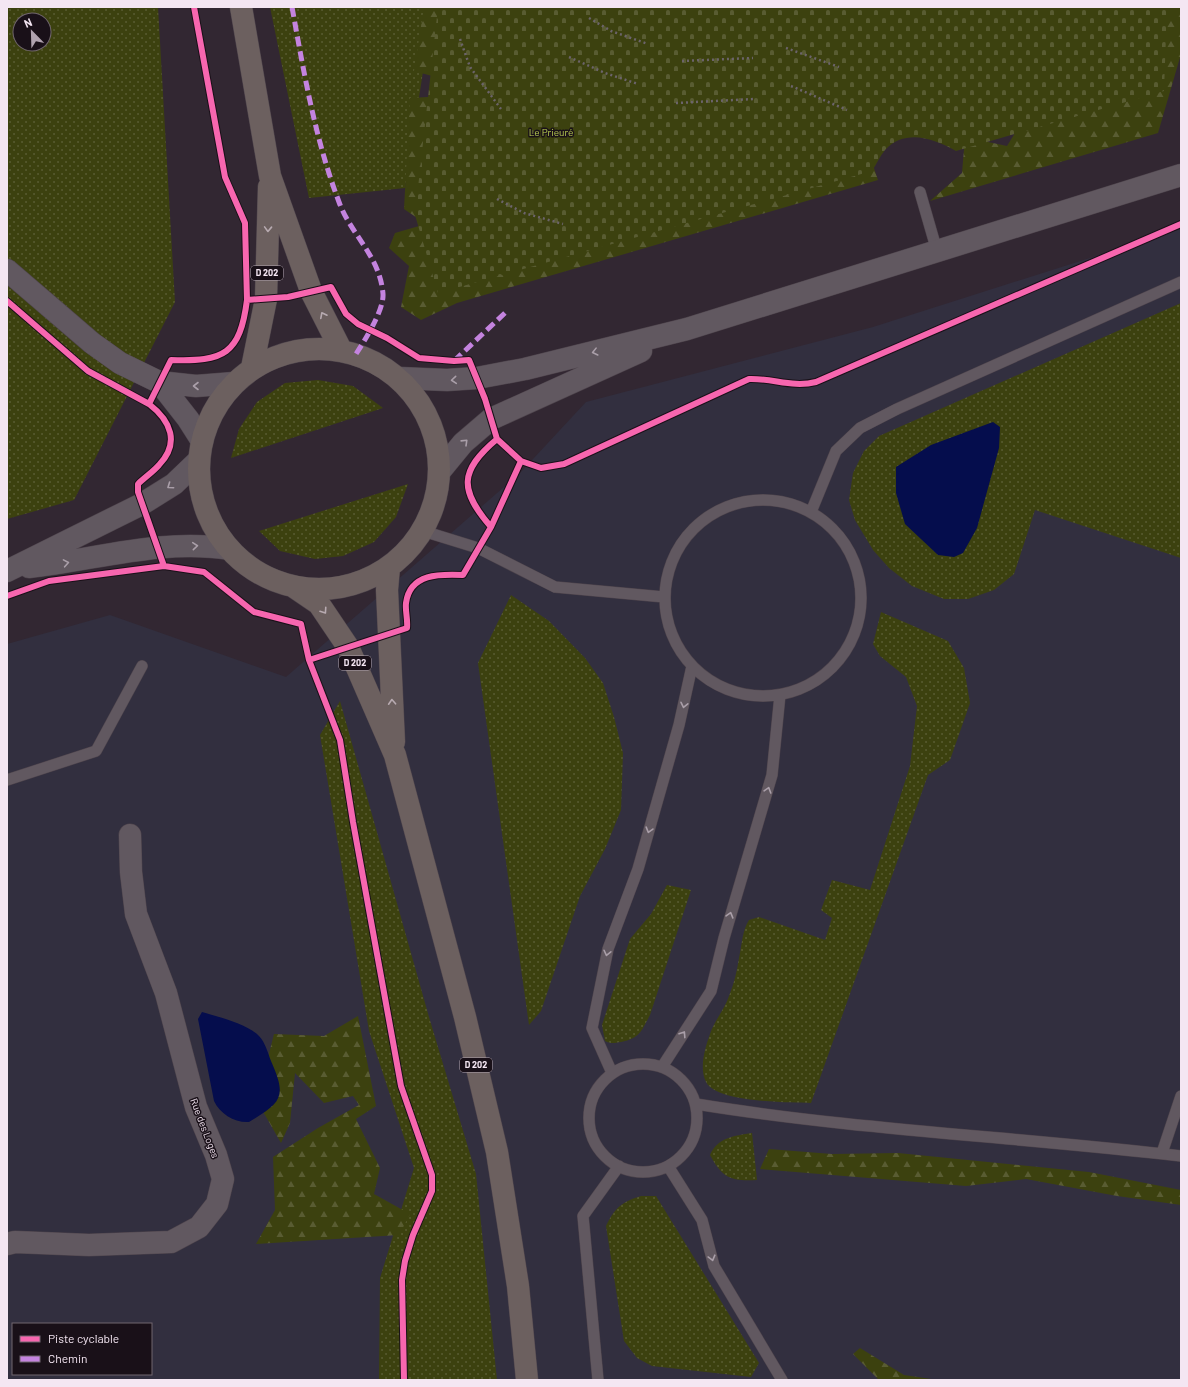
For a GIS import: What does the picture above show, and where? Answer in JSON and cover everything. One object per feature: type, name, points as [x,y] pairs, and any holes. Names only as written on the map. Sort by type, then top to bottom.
[{"type":"main road","name":"D 202","points":[[241,7],[270,176],[311,291],[341,350]]},
{"type":"main road","points":[[399,378],[447,380],[478,378],[525,369],[687,330],[1181,175]]},
{"type":"main road","name":"D 202","points":[[252,368],[266,299],[270,176]]},
{"type":"main road","points":[[7,270],[92,343],[120,363],[159,382],[196,386],[234,383]]},
{"type":"main road","points":[[440,471],[463,443],[492,419],[687,330]]},
{"type":"main road","points":[[304,349],[341,350],[371,360],[399,378],[413,393],[431,423],[439,450],[440,471],[438,492],[432,512],[423,531],[389,567],[372,577],[353,585],[320,589],[294,587],[258,573],[229,549],[211,522],[205,508],[198,476],[200,451],[214,410],[234,383],[252,368],[269,360],[304,349]]},
{"type":"main road","points":[[159,382],[188,419],[200,451]]},
{"type":"main road","points":[[10,570],[142,504],[174,484],[200,451]]},
{"type":"main road","points":[[10,570],[64,563],[126,551],[205,545],[229,549]]},
{"type":"main road","name":"D 202","points":[[389,567],[387,590],[394,755]]},
{"type":"main road","name":"D 202","points":[[294,587],[320,604],[348,647],[394,755],[465,1017],[497,1152],[518,1286],[527,1380]]},
{"type":"main road","name":"Rue des Loges","points":[[7,1244],[16,1242],[89,1245],[171,1242],[199,1227],[217,1204],[223,1179],[216,1155],[196,1107],[164,986],[136,914],[131,872],[130,835]]},
{"type":"lane","points":[[920,192],[937,251]]},
{"type":"lane","points":[[811,512],[836,451],[860,428],[897,409],[1181,282]]},
{"type":"lane","points":[[745,501],[779,501],[811,512],[835,530],[852,555],[860,584],[860,614],[850,643],[833,667],[809,685],[780,695],[748,695],[717,685],[692,666],[676,646],[667,622],[664,597],[670,563],[688,534],[714,513],[745,501]]},
{"type":"lane","points":[[423,531],[478,548],[555,587],[664,597]]},
{"type":"lane","points":[[7,780],[96,751],[142,666]]},
{"type":"lane","points":[[612,1073],[592,1028],[608,949],[638,869],[679,725],[692,666]]},
{"type":"lane","points":[[662,1067],[711,991],[724,938],[772,775],[780,695]]},
{"type":"lane","points":[[645,1064],[662,1067],[677,1076],[689,1088],[696,1104],[697,1119],[694,1135],[687,1149],[677,1162],[668,1166],[649,1172],[634,1171],[619,1166],[604,1156],[593,1140],[589,1122],[591,1103],[598,1086],[612,1073],[628,1065],[645,1064]]},
{"type":"lane","points":[[1162,1153],[1181,1096]]},
{"type":"lane","points":[[696,1104],[750,1113],[893,1130],[1162,1153],[1181,1156]]},
{"type":"lane","points":[[598,1380],[583,1216],[619,1166]]},
{"type":"lane","points":[[668,1166],[702,1220],[714,1266],[782,1380]]},
{"type":"path","points":[[589,18],[611,32],[648,44]]},
{"type":"path","points":[[460,39],[470,67],[501,109]]},
{"type":"path","points":[[786,48],[839,67]]},
{"type":"path","points":[[569,57],[605,73],[638,84]]},
{"type":"path","points":[[682,61],[753,58]]},
{"type":"path","points":[[791,86],[847,110]]},
{"type":"path","points":[[676,102],[754,99]]},
{"type":"path","points":[[496,199],[524,213],[563,224]]},
{"type":"shaded area","points":[[1181,229],[1181,1380],[7,1380],[7,644],[110,615],[286,677],[520,473],[586,402],[873,327]]},
{"type":"shaded area","points":[[993,422],[1000,427],[999,448],[977,528],[963,553],[954,557],[938,555],[905,524],[896,493],[896,467],[931,445]]},
{"type":"shaded area","points":[[202,1012],[232,1021],[248,1028],[259,1036],[266,1048],[276,1073],[280,1091],[275,1103],[269,1109],[249,1122],[238,1121],[228,1117],[220,1110],[214,1101],[198,1019]]},
{"type":"green space","points":[[7,7],[158,7],[175,302],[74,500],[7,519]]},
{"type":"green space","points":[[270,7],[433,7],[405,188],[309,198]]},
{"type":"green space","points":[[424,7],[464,7],[450,81],[414,71]]},
{"type":"green space","name":"Le Prieuré","points":[[438,7],[1167,7],[1164,91],[956,151],[939,143],[920,138],[911,137],[902,139],[893,143],[885,150],[872,171],[438,293],[415,215]]},
{"type":"green space","points":[[819,7],[878,180],[457,303],[421,320],[401,307],[409,266],[389,248],[395,233],[426,224],[404,209],[410,98],[445,96]]},
{"type":"green space","points":[[1148,7],[1181,7],[1181,54],[1158,133],[930,201],[962,173],[965,137],[1007,146],[1043,88]]},
{"type":"green space","points":[[1181,303],[1181,558],[1035,510],[1014,574],[994,590],[968,599],[944,599],[912,586],[889,568],[873,550],[855,520],[849,500],[853,473],[864,451],[879,436]]},
{"type":"green space","points":[[318,380],[353,386],[383,408],[231,458],[239,429],[257,402],[285,383]]},
{"type":"green space","points":[[408,484],[396,517],[374,542],[343,556],[315,559],[280,551],[259,531]]},
{"type":"green space","points":[[511,595],[549,621],[585,658],[603,683],[614,717],[623,753],[621,810],[605,849],[580,896],[541,1011],[529,1025],[478,663]]},
{"type":"green space","points":[[881,612],[948,641],[964,668],[970,703],[950,760],[928,775],[811,1103],[755,1100],[724,1094],[713,1089],[706,1082],[703,1064],[706,1045],[712,1029],[725,1006],[732,987],[744,933],[749,920],[759,917],[825,940],[832,918],[821,910],[832,880],[870,890],[910,766],[917,706],[906,677],[880,656],[873,644]]},
{"type":"green space","points":[[340,701],[429,1017],[476,1174],[497,1380],[379,1380],[380,1278],[414,1168],[369,1031],[320,735]]},
{"type":"green space","points":[[667,885],[691,890],[650,1015],[642,1030],[636,1036],[621,1042],[607,1042],[605,1041],[602,1025],[630,939],[651,914]]},
{"type":"green space","points":[[358,1016],[376,1106],[356,1119],[380,1168],[374,1194],[410,1214],[399,1235],[256,1244],[275,1210],[273,1157],[318,1128],[359,1105],[353,1096],[324,1103],[295,1073],[290,1123],[281,1143],[257,1101],[274,1034],[324,1036]]},
{"type":"green space","points":[[752,1133],[757,1180],[734,1179],[724,1174],[710,1155],[713,1149],[717,1144],[727,1138]]},
{"type":"green space","points":[[769,1149],[832,1154],[898,1153],[1089,1172],[1181,1190],[1181,1205],[1117,1196],[1026,1179],[966,1186],[760,1169]]},
{"type":"green space","points":[[641,1196],[656,1196],[759,1363],[751,1377],[652,1366],[637,1358],[624,1341],[606,1226],[619,1206]]},
{"type":"green space","points":[[860,1348],[904,1375],[938,1380],[879,1380],[853,1354]]},
{"type":"marked path","points":[[292,7],[311,106],[323,154],[344,214],[371,257],[381,280],[383,294],[380,308],[373,325],[356,354]]},
{"type":"marked path","points":[[454,361],[507,311]]},
{"type":"cycle path","points":[[194,7],[225,177],[245,223],[247,300]]},
{"type":"cycle path","points":[[497,439],[521,461],[541,468],[564,464],[749,379],[799,384],[816,382],[1181,224]]},
{"type":"cycle path","points":[[309,660],[301,624],[254,612],[204,572],[164,566],[138,492],[138,484],[159,465],[166,457],[169,449],[171,441],[167,425],[163,418],[149,404],[171,360],[204,359],[216,356],[226,351],[234,343],[240,332],[247,300],[288,297],[331,287],[346,314],[358,324],[387,338],[419,358],[454,361],[469,360],[485,399],[497,439],[485,450],[470,471],[468,481],[469,491],[473,502],[491,527],[463,575],[427,577],[413,586],[406,603],[407,628],[309,660],[340,740],[353,822],[401,1086],[432,1175],[432,1191],[413,1235],[405,1261],[402,1280],[404,1380]]},
{"type":"cycle path","points":[[7,301],[88,371],[149,404]]},
{"type":"cycle path","points":[[491,527],[521,461]]},
{"type":"cycle path","points":[[7,596],[49,581],[164,566]]}]
